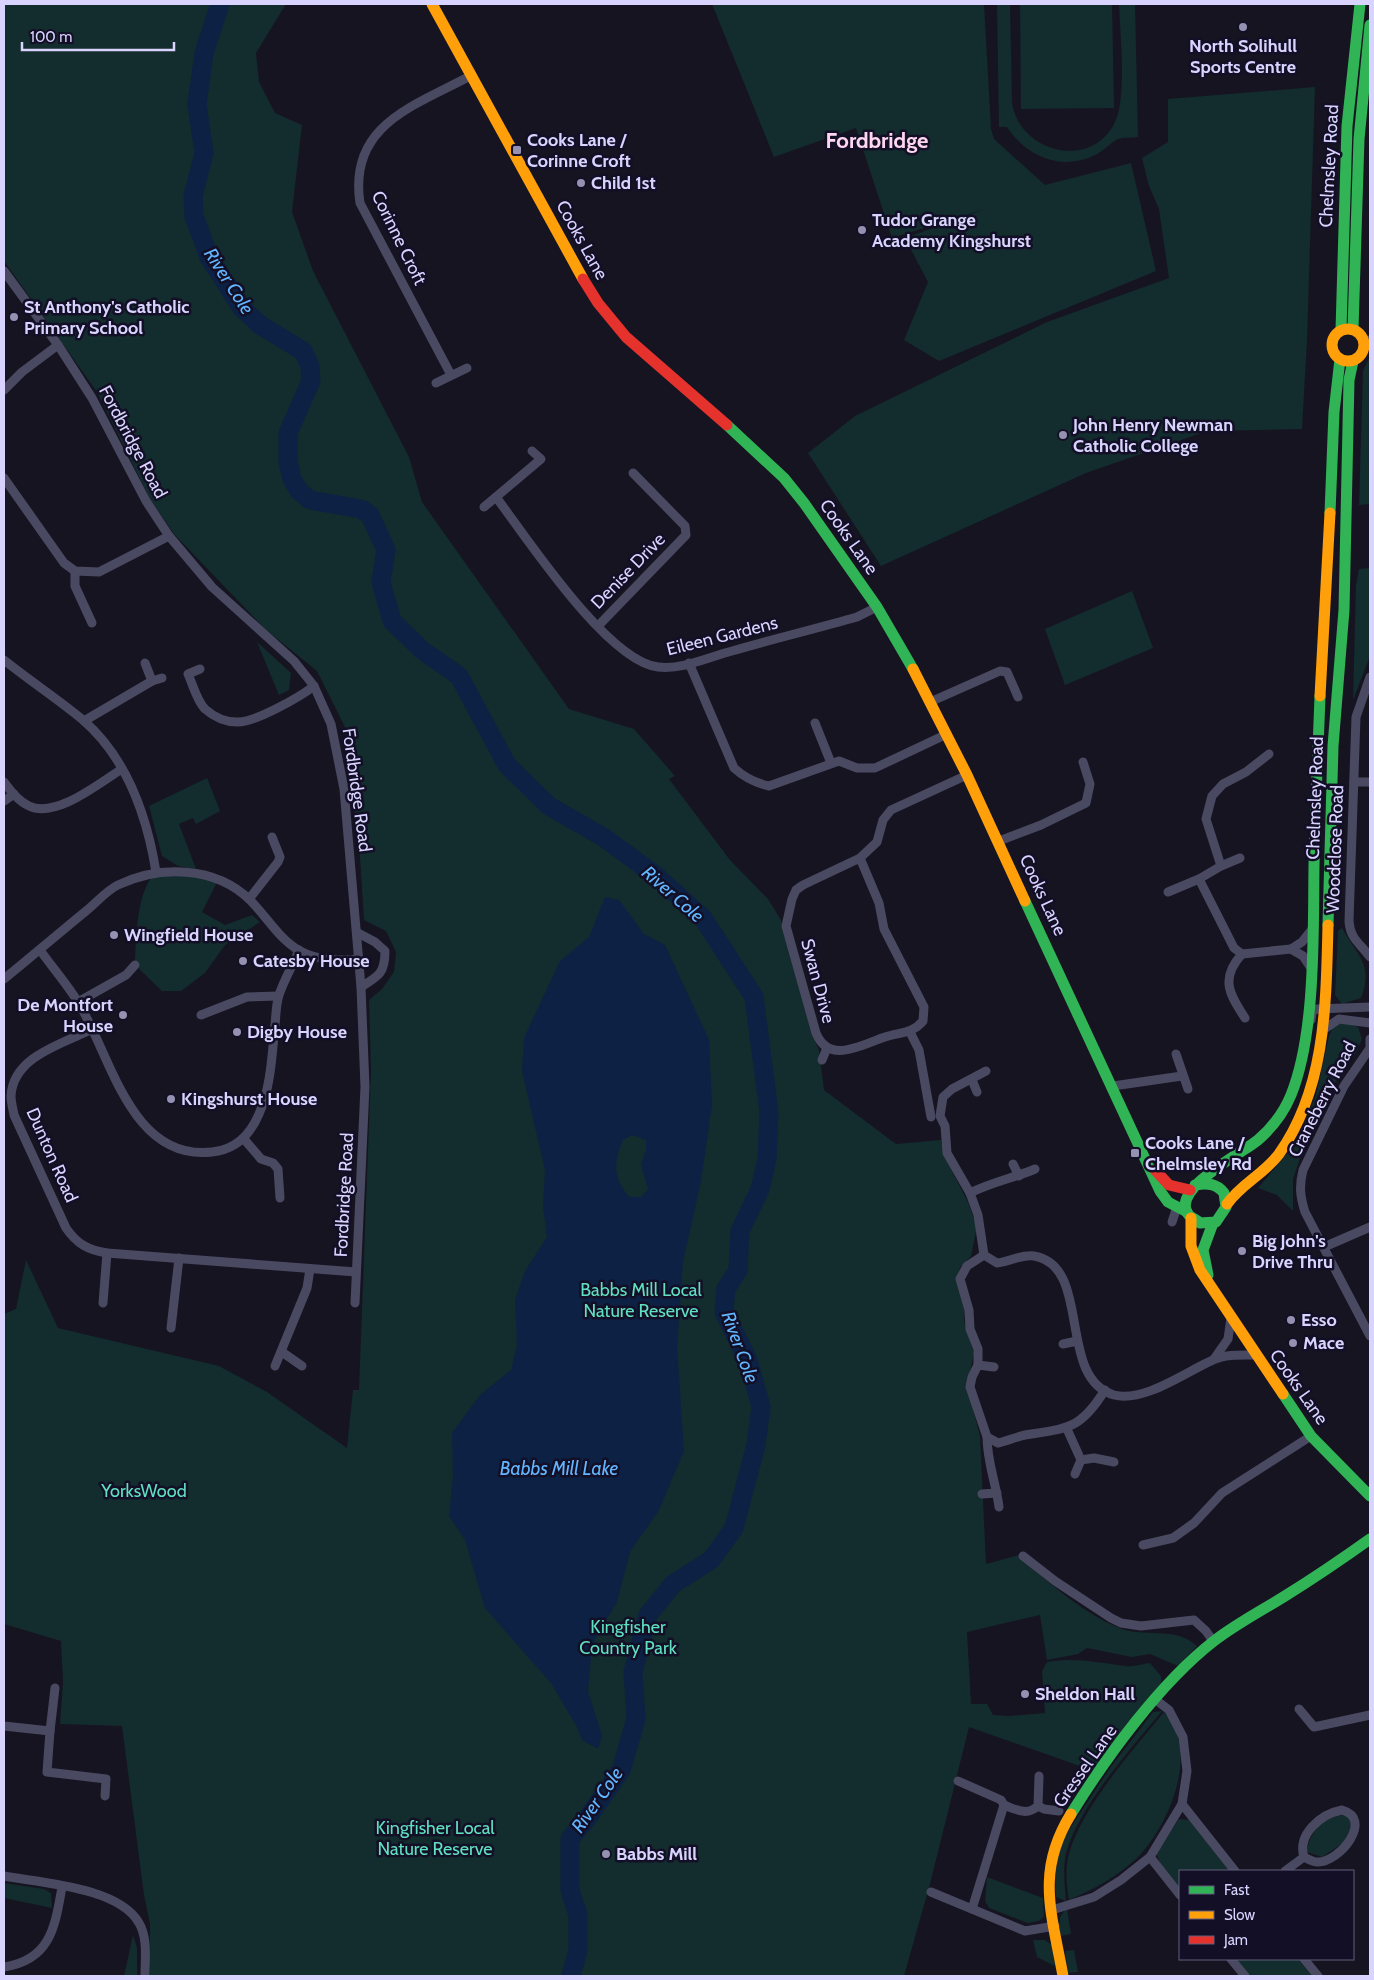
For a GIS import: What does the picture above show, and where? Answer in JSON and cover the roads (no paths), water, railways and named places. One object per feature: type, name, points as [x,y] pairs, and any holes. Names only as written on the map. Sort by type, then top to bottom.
[{"type":"street","name":"Cooks Lane","points":[[432,4],[472,74],[574,264],[598,303],[626,337],[752,446],[784,478],[804,503],[877,607],[947,734],[999,841],[1160,1191],[1168,1202],[1185,1212]]},
{"type":"street","name":"Chelmsley Road","points":[[1192,1187],[1251,1145],[1272,1126],[1290,1097],[1301,1058],[1311,968],[1315,821],[1334,412],[1340,359],[1334,353],[1332,344],[1334,338],[1341,330],[1348,127],[1353,45],[1360,4]]},
{"type":"street","name":"Chelmsley Road","points":[[1227,1204],[1235,1192],[1261,1174],[1277,1157],[1294,1133],[1311,1090],[1323,1030],[1333,746],[1344,610],[1349,380],[1353,361],[1364,352],[1367,340],[1353,329],[1355,222],[1364,74],[1370,32]]},
{"type":"street","name":"Corinne Croft","points":[[451,375],[383,250],[360,203],[357,186],[359,167],[371,140],[378,132],[393,118],[472,74]]},
{"type":"street","name":"Fordbridge Road","points":[[4,271],[58,345],[92,398],[146,501],[169,536],[212,587],[294,661],[314,686],[334,734],[344,790],[358,933],[365,1087],[355,1304]]},
{"type":"street","points":[[1341,330],[1353,329]]},
{"type":"street","points":[[4,390],[22,372],[58,345]]},
{"type":"street","points":[[1340,359],[1353,361]]},
{"type":"street","points":[[436,384],[467,368]]},
{"type":"street","points":[[484,507],[541,459],[532,451]]},
{"type":"street","name":"Denise Drive","points":[[598,626],[686,536],[685,526],[633,473]]},
{"type":"street","points":[[4,478],[64,562],[75,571],[99,572],[169,536]]},
{"type":"street","name":"Eileen Gardens","points":[[496,497],[581,609],[633,658],[645,664],[659,667],[689,663],[857,617],[877,607]]},
{"type":"street","points":[[75,571],[75,586],[92,623]]},
{"type":"street","points":[[4,660],[84,721],[122,769],[135,791],[150,834],[156,872]]},
{"type":"street","points":[[145,663],[152,680]]},
{"type":"street","points":[[689,663],[734,768],[743,777],[758,784],[769,786],[839,761],[857,768],[874,768],[947,734]]},
{"type":"street","points":[[200,669],[188,674],[203,708],[223,720],[232,722],[248,721],[300,697],[314,686]]},
{"type":"street","points":[[930,702],[1000,671],[1007,672],[1018,697]]},
{"type":"street","name":"Woodclose Road","points":[[1370,677],[1356,717],[1348,921],[1354,941],[1370,956]]},
{"type":"street","points":[[84,721],[152,680],[162,678]]},
{"type":"street","points":[[816,723],[831,763]]},
{"type":"street","points":[[1221,866],[1206,819],[1212,796],[1223,784],[1246,772],[1269,754]]},
{"type":"street","points":[[999,841],[1041,825],[1086,803],[1090,784],[1083,762]]},
{"type":"street","points":[[4,782],[14,794],[30,807],[46,810],[56,808],[122,769]]},
{"type":"street","name":"Swan Drive","points":[[910,1032],[887,1036],[847,1051],[827,1048],[816,1033],[786,919],[796,890],[860,858],[877,842],[883,820],[891,810],[967,775]]},
{"type":"street","points":[[1354,782],[1370,782]]},
{"type":"street","points":[[4,801],[14,794]]},
{"type":"street","points":[[249,899],[280,857],[272,837]]},
{"type":"street","points":[[860,858],[879,903],[884,929],[924,1007],[923,1021],[910,1032],[919,1050],[931,1117]]},
{"type":"street","points":[[1168,892],[1240,858]]},
{"type":"street","points":[[4,979],[117,885],[156,872],[179,870],[218,880],[249,899],[286,941],[300,950],[328,960],[360,960]]},
{"type":"street","points":[[1199,879],[1234,948],[1242,954]]},
{"type":"street","points":[[1245,1018],[1228,988],[1232,964],[1242,954],[1291,949],[1302,942],[1313,928]]},
{"type":"street","points":[[358,933],[375,942],[385,951],[385,966],[378,977],[361,986]]},
{"type":"street","points":[[1291,949],[1303,956],[1311,968]]},
{"type":"street","points":[[40,950],[78,1002],[125,1099],[143,1125],[164,1142],[184,1150],[202,1153],[222,1151],[244,1139],[259,1115],[266,1091],[278,996],[300,950]]},
{"type":"street","points":[[78,1002],[126,975],[135,965]]},
{"type":"street","points":[[201,1015],[247,997],[278,996]]},
{"type":"street","points":[[1301,1058],[1306,1052],[1312,1012],[1324,1008],[1370,1007]]},
{"type":"street","points":[[1323,1030],[1338,1019],[1370,1023]]},
{"type":"street","name":"Dunton Road","points":[[92,1029],[29,1060],[16,1077],[11,1096],[14,1115],[66,1228],[74,1240],[90,1250],[107,1253],[356,1272]]},
{"type":"street","name":"Craneberry Road","points":[[1370,1039],[1370,1048],[1366,1062],[1344,1086],[1303,1170],[1299,1183],[1305,1212],[1370,1336]]},
{"type":"street","points":[[822,1060],[827,1048]]},
{"type":"street","points":[[1176,1054],[1188,1089]]},
{"type":"street","points":[[984,1256],[978,1215],[970,1193],[947,1153],[945,1126],[940,1116],[943,1096],[952,1088],[972,1080],[986,1071]]},
{"type":"street","points":[[1113,1086],[1182,1076]]},
{"type":"street","points":[[972,1080],[976,1092]]},
{"type":"street","points":[[244,1139],[261,1159],[272,1163],[278,1169],[280,1198]]},
{"type":"street","name":"Cooks Lane","points":[[1145,1156],[1169,1185],[1192,1187],[1205,1182],[1213,1183],[1224,1194],[1227,1204],[1223,1215],[1213,1223],[1203,1250],[1205,1266],[1212,1287]]},
{"type":"street","points":[[1013,1164],[1019,1176]]},
{"type":"street","points":[[970,1193],[983,1186],[1019,1176],[1035,1169]]},
{"type":"street","name":"Cooks Lane","points":[[1192,1187],[1186,1201],[1185,1212],[1194,1258],[1254,1355],[1311,1436],[1370,1496]]},
{"type":"street","points":[[1172,1222],[1185,1212],[1200,1223],[1213,1223]]},
{"type":"street","points":[[1324,1248],[1370,1227]]},
{"type":"street","points":[[103,1303],[107,1253]]},
{"type":"street","points":[[984,1256],[997,1263],[1032,1256],[1050,1263],[1058,1271],[1074,1312],[1077,1341],[1084,1369],[1105,1390],[1124,1396],[1140,1394],[1214,1359],[1237,1355],[1254,1355]]},
{"type":"street","points":[[984,1256],[966,1266],[960,1279],[969,1310],[970,1329],[978,1349],[978,1365],[972,1377],[970,1387],[987,1437],[989,1464],[996,1481],[999,1507]]},
{"type":"street","points":[[171,1328],[179,1258]]},
{"type":"street","points":[[275,1366],[307,1288],[310,1269]]},
{"type":"street","points":[[1214,1359],[1228,1339],[1231,1318]]},
{"type":"street","points":[[1063,1344],[1077,1341]]},
{"type":"street","points":[[282,1352],[302,1366]]},
{"type":"street","points":[[978,1365],[994,1367]]},
{"type":"street","points":[[987,1437],[998,1443],[1021,1436],[1067,1429],[1084,1419],[1105,1390]]},
{"type":"street","points":[[1067,1429],[1081,1460],[1075,1474]]},
{"type":"street","points":[[1143,1545],[1173,1538],[1194,1523],[1222,1493],[1311,1436]]},
{"type":"street","points":[[1081,1460],[1094,1458],[1114,1462]]},
{"type":"street","points":[[982,1494],[997,1493]]},
{"type":"street","name":"Gressel Lane","points":[[1063,1976],[1052,1910],[1049,1870],[1056,1840],[1076,1806],[1156,1700],[1173,1680],[1213,1641],[1330,1568],[1370,1539]]},
{"type":"street","points":[[1023,1556],[1110,1618],[1140,1626],[1194,1620],[1213,1641]]},
{"type":"street","points":[[55,1688],[46,1772],[106,1779],[105,1796]]},
{"type":"street","points":[[1052,1910],[1094,1897],[1121,1880],[1150,1857],[1182,1804],[1187,1771],[1183,1737],[1168,1710],[1156,1700]]},
{"type":"street","points":[[1299,1709],[1314,1727],[1370,1715]]},
{"type":"street","points":[[4,1726],[50,1731]]},
{"type":"street","points":[[1038,1806],[1039,1776]]},
{"type":"street","points":[[958,1781],[1001,1800],[1004,1805],[1026,1812],[1038,1806]]},
{"type":"street","points":[[1182,1804],[1234,1870]]},
{"type":"street","points":[[972,1909],[1004,1805]]},
{"type":"street","points":[[1038,1806],[1044,1809],[1059,1811]]},
{"type":"street","points":[[1342,1810],[1357,1817],[1359,1827],[1356,1836],[1339,1852],[1323,1861],[1317,1862],[1304,1856],[1302,1843],[1304,1837],[1315,1825],[1332,1813],[1342,1810]]},
{"type":"street","points":[[1285,1870],[1304,1856]]},
{"type":"street","points":[[1150,1857],[1179,1894]]},
{"type":"street","points":[[4,1876],[107,1897],[120,1904],[139,1922],[144,1939],[145,1976]]},
{"type":"street","points":[[4,1967],[33,1956],[49,1940],[53,1932],[62,1887]]},
{"type":"street","points":[[931,1892],[1025,1931],[1055,1926]]},
{"type":"street","points":[[1232,1960],[1245,1976]]},
{"type":"street","points":[[1305,1960],[1318,1976]]},
{"type":"water","name":"Babbs Mill Lake","points":[[605,897],[619,900],[644,934],[665,945],[709,1040],[712,1105],[701,1181],[683,1262],[677,1348],[684,1451],[659,1510],[630,1552],[617,1602],[592,1644],[588,1692],[602,1735],[598,1749],[582,1740],[577,1727],[551,1683],[485,1608],[465,1540],[449,1516],[453,1476],[452,1433],[480,1395],[511,1370],[517,1345],[515,1300],[525,1271],[547,1237],[543,1207],[545,1170],[522,1071],[524,1038],[560,961],[589,937]],"holes":[[[632,1135],[646,1140],[646,1150],[641,1164],[648,1189],[641,1197],[629,1197],[617,1177],[617,1156],[623,1140]]]},
{"type":"waterway","name":"River Cole","points":[[220,4],[204,53],[197,104],[204,153],[193,196],[194,216],[209,257],[241,307],[260,325],[303,351],[310,366],[311,381],[288,433],[288,462],[292,479],[299,491],[310,500],[361,509],[370,515],[386,550],[381,582],[392,621],[422,650],[459,676],[507,765],[549,806],[603,837],[655,875],[703,918],[754,997],[769,1112],[767,1159],[760,1189],[740,1231],[738,1270],[726,1289],[724,1312],[748,1360],[761,1407],[756,1445],[734,1528],[711,1560],[673,1584],[648,1615],[633,1672],[636,1719],[621,1770],[586,1820],[570,1839],[570,1890],[578,1915],[578,1950],[571,1976]]},
{"type":"place","name":"North Solihull Sports Centre","points":[[1243,27]]},
{"type":"place","name":"Cooks Lane / Corinne Croft","points":[[517,150]]},
{"type":"place","name":"Child 1st","points":[[581,183]]},
{"type":"place","name":"Tudor Grange Academy Kingshurst","points":[[862,230]]},
{"type":"place","name":"St Anthony's Catholic Primary School","points":[[14,317]]},
{"type":"place","name":"John Henry Newman Catholic College","points":[[1063,435]]},
{"type":"place","name":"Wingfield House","points":[[114,935]]},
{"type":"place","name":"Catesby House","points":[[243,961]]},
{"type":"place","name":"De Montfort House","points":[[123,1015]]},
{"type":"place","name":"Digby House","points":[[237,1032]]},
{"type":"place","name":"Kingshurst House","points":[[171,1099]]},
{"type":"place","name":"Cooks Lane / Chelmsley Rd","points":[[1135,1153]]},
{"type":"place","name":"Big John's Drive Thru","points":[[1242,1251]]},
{"type":"place","name":"Esso","points":[[1291,1320]]},
{"type":"place","name":"Mace","points":[[1293,1343]]},
{"type":"place","name":"Sheldon Hall","points":[[1025,1694]]},
{"type":"place","name":"Babbs Mill","points":[[606,1854]]},
{"type":"district","name":"Fordbridge","points":[[877,140]]},
{"type":"park label","name":"Babbs Mill Local Nature Reserve","points":[[641,1300]]},
{"type":"park label","name":"YorksWood","points":[[144,1491]]},
{"type":"park label","name":"Kingfisher Country Park","points":[[628,1637]]},
{"type":"park label","name":"Kingfisher Local Nature Reserve","points":[[435,1838]]}]
